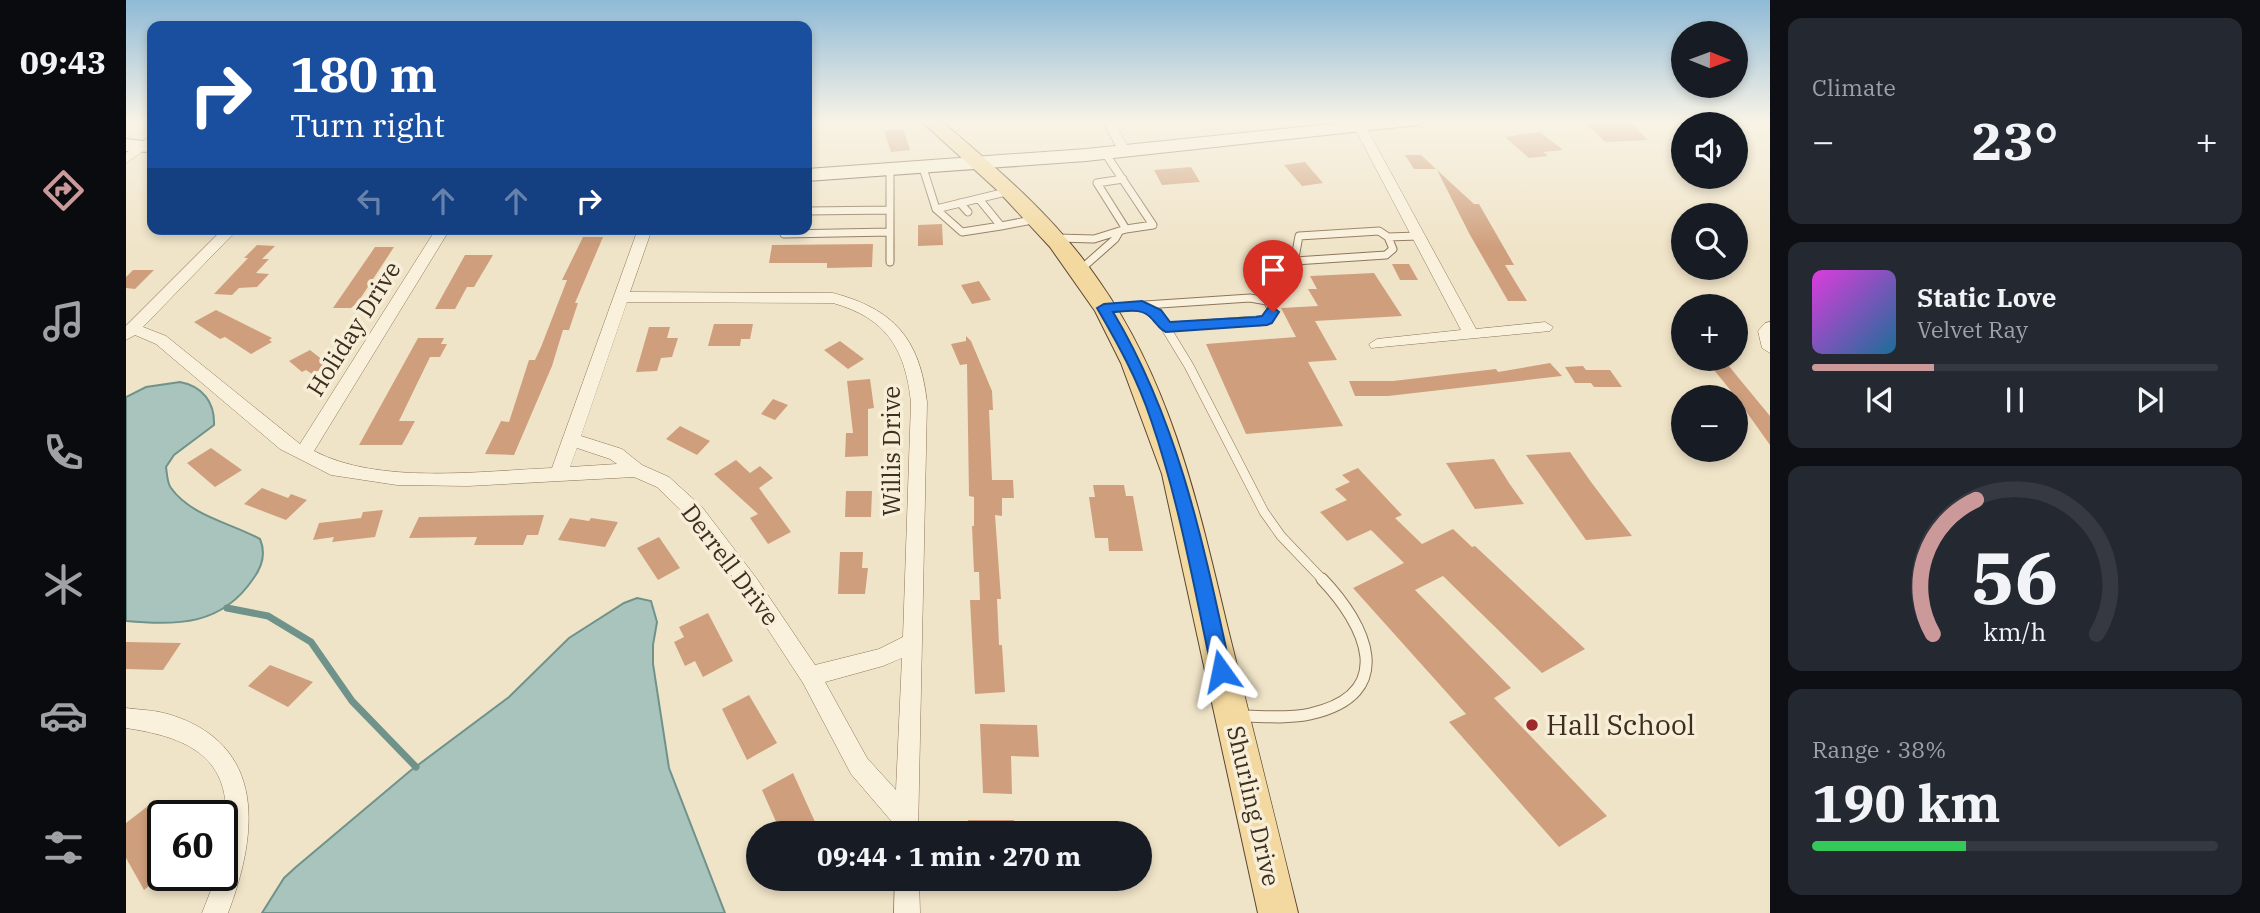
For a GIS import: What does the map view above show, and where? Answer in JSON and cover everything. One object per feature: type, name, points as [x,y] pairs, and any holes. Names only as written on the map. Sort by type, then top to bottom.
[{"type":"main road","name":"Shurling Drive","points":[[979,163],[1046,228],[1080,270],[1129,350],[1158,419],[1176,474],[1278,913]]},
{"type":"street","points":[[812,175],[890,171],[971,163]]},
{"type":"street","points":[[1375,163],[1471,334]]},
{"type":"street","points":[[129,333],[226,235]]},
{"type":"street","name":"Holiday Drive","points":[[303,454],[439,235]]},
{"type":"street","points":[[559,473],[643,235]]},
{"type":"street","name":"Willis Drive","points":[[621,297],[833,299],[851,302],[868,310],[895,332],[914,364],[919,402],[906,821]]},
{"type":"street","points":[[1377,344],[1545,327]]},
{"type":"street","points":[[1770,327],[1766,331],[1770,348]]},
{"type":"street","name":"Derrell Drive","points":[[129,333],[149,333],[161,340],[286,444],[331,468],[397,478],[538,478],[559,473],[636,471]]},
{"type":"street","name":"Derrell Drive","points":[[570,439],[616,454],[636,471],[663,482],[695,512],[750,585],[810,676],[859,766],[902,821]]},
{"type":"street","points":[[810,676],[883,657],[913,642]]},
{"type":"street","points":[[126,718],[174,725],[194,733],[226,764],[233,779],[238,806],[238,837],[226,886],[215,913]]},
{"type":"street","points":[[907,891],[907,913]]},
{"type":"lane","points":[[923,167],[936,209],[962,232],[1001,226],[1046,228],[1094,239],[1153,225],[1126,190],[1124,179],[1112,163]]},
{"type":"lane","points":[[890,171],[890,262]]},
{"type":"lane","points":[[1123,230],[1112,202],[1097,183],[1124,179]]},
{"type":"lane","points":[[936,209],[1010,191]]},
{"type":"lane","points":[[979,199],[1001,226]]},
{"type":"lane","points":[[960,203],[968,212]]},
{"type":"lane","points":[[812,211],[890,210]]},
{"type":"lane","points":[[1134,211],[1143,210]]},
{"type":"lane","points":[[976,221],[982,229]]},
{"type":"lane","points":[[1080,270],[1123,230]]},
{"type":"lane","points":[[1104,308],[1261,299],[1283,290],[1300,236],[1379,231],[1388,237],[1393,249],[1385,255],[1294,261]]},
{"type":"lane","points":[[812,232],[890,232]]},
{"type":"lane","points":[[1388,237],[1418,236]]},
{"type":"lane","points":[[1166,327],[1267,320],[1273,312],[1271,305],[1261,299]]},
{"type":"lane","points":[[1142,306],[1156,313],[1166,327],[1265,513],[1307,566],[1341,600],[1362,630],[1368,651],[1367,670],[1359,687],[1338,704],[1311,714],[1232,717]]},
{"type":"water","points":[[180,382],[195,387],[206,396],[212,409],[214,425],[174,455],[166,467],[170,486],[189,506],[260,539],[263,549],[261,565],[241,594],[213,614],[181,622],[126,621],[126,397],[146,387]]},
{"type":"water","points":[[637,598],[651,601],[657,622],[653,664],[669,768],[725,913],[262,913],[284,878],[410,771],[509,697],[569,638],[624,603]]},
{"type":"building","points":[[1306,163],[1323,183],[1302,186],[1284,165]]},
{"type":"building","points":[[1410,163],[1429,163],[1436,169],[1414,169]]},
{"type":"building","points":[[1191,167],[1200,182],[1162,185],[1154,170]]},
{"type":"building","points":[[1437,170],[1474,204],[1479,204],[1514,265],[1505,265],[1527,301],[1508,301]]},
{"type":"building","points":[[942,224],[943,245],[918,246],[918,225]]},
{"type":"building","points":[[583,237],[603,237],[575,303],[578,303],[569,330],[563,330],[552,366],[514,455],[485,454],[501,421],[509,422],[529,360],[535,360],[541,347],[567,280],[562,280]]},
{"type":"building","points":[[873,244],[872,267],[827,268],[827,263],[769,263],[772,245]]},
{"type":"building","points":[[257,245],[275,246],[262,259],[269,259],[256,273],[269,274],[257,287],[239,288],[232,295],[214,294],[248,258],[244,258]]},
{"type":"building","points":[[375,247],[394,247],[358,302],[351,308],[333,308]]},
{"type":"building","points":[[465,255],[493,255],[474,287],[467,287],[455,309],[435,309]]},
{"type":"building","points":[[1392,264],[1409,264],[1418,280],[1400,280]]},
{"type":"building","points":[[133,270],[154,270],[135,289],[126,288],[126,277]]},
{"type":"building","points":[[1374,273],[1402,316],[1315,321],[1337,360],[1308,362],[1343,426],[1246,434],[1206,344],[1296,337],[1281,308],[1318,306],[1308,289],[1317,289],[1310,276]]},
{"type":"building","points":[[979,281],[991,300],[972,304],[961,285]]},
{"type":"building","points":[[216,310],[272,338],[269,340],[272,342],[251,354],[194,322]]},
{"type":"building","points":[[714,324],[753,324],[750,339],[741,339],[740,346],[708,346]]},
{"type":"building","points":[[649,327],[670,327],[667,338],[678,338],[672,357],[661,358],[657,371],[636,372]]},
{"type":"building","points":[[966,336],[971,341],[992,391],[993,410],[989,410],[992,480],[1013,480],[1014,498],[1002,498],[1002,516],[995,515],[1001,599],[997,599],[999,645],[1002,645],[1005,692],[975,694],[970,600],[980,600],[979,572],[974,572],[974,497],[969,496],[967,364],[960,365],[951,344],[966,341]]},
{"type":"building","points":[[418,338],[444,338],[441,344],[447,344],[440,357],[430,357],[399,421],[415,421],[402,445],[359,445]]},
{"type":"building","points":[[840,341],[864,359],[848,369],[824,350]]},
{"type":"building","points":[[310,350],[329,365],[312,374],[306,370],[302,372],[289,361]]},
{"type":"building","points":[[1550,363],[1562,376],[1388,396],[1355,396],[1349,381],[1393,381],[1496,369],[1498,372]]},
{"type":"building","points":[[1583,366],[1586,370],[1610,370],[1622,387],[1594,387],[1591,383],[1575,383],[1565,367]]},
{"type":"building","points":[[1715,371],[1733,371],[1744,385],[1726,385]]},
{"type":"building","points":[[870,379],[874,408],[868,409],[868,456],[845,457],[846,433],[853,433],[847,381]]},
{"type":"building","points":[[1748,389],[1770,416],[1770,445],[1748,414]]},
{"type":"building","points":[[773,399],[788,405],[775,420],[761,414]]},
{"type":"building","points":[[680,426],[710,441],[697,455],[666,439]]},
{"type":"building","points":[[211,448],[242,470],[215,487],[187,463]]},
{"type":"building","points":[[1570,452],[1632,536],[1586,540],[1526,455]]},
{"type":"building","points":[[1494,459],[1524,504],[1475,509],[1446,463]]},
{"type":"building","points":[[736,460],[750,473],[760,466],[773,478],[759,488],[791,532],[768,544],[750,518],[758,514],[714,474]]},
{"type":"building","points":[[1358,468],[1402,515],[1395,518],[1422,544],[1453,529],[1472,547],[1475,546],[1585,649],[1542,673],[1443,576],[1415,590],[1511,688],[1494,698],[1607,816],[1559,847],[1449,722],[1466,714],[1353,588],[1404,563],[1371,530],[1347,541],[1320,512],[1347,500],[1335,489],[1350,482],[1342,475]]},
{"type":"building","points":[[1093,485],[1124,485],[1126,496],[1133,496],[1143,551],[1109,551],[1108,538],[1095,538],[1089,497],[1095,497]]},
{"type":"building","points":[[262,488],[288,498],[291,494],[307,500],[286,520],[244,504]]},
{"type":"building","points":[[846,491],[872,491],[871,517],[845,517]]},
{"type":"building","points":[[383,510],[375,537],[332,542],[334,537],[313,540],[319,523],[361,518],[363,512]]},
{"type":"building","points":[[544,515],[538,535],[527,535],[523,545],[474,545],[477,537],[409,538],[419,517]]},
{"type":"building","points":[[570,518],[618,522],[605,547],[558,540]]},
{"type":"building","points":[[659,537],[680,568],[658,580],[637,548]]},
{"type":"building","points":[[840,552],[863,552],[862,568],[868,568],[865,594],[838,594]]},
{"type":"building","points":[[708,613],[733,661],[703,677],[695,661],[685,666],[674,642],[684,637],[679,627]]},
{"type":"building","points":[[126,642],[181,643],[163,670],[126,669]]},
{"type":"building","points":[[270,665],[313,682],[288,707],[248,686]]},
{"type":"building","points":[[749,695],[777,743],[747,760],[722,709]]},
{"type":"building","points":[[980,724],[1037,725],[1039,757],[1011,756],[1012,794],[983,793]]},
{"type":"building","points":[[793,773],[815,821],[776,821],[762,790]]},
{"type":"building","points":[[147,807],[147,888],[144,890],[126,858],[126,823]]},
{"type":"building","points":[[1014,820],[1014,821],[968,821]]},
{"type":"waterway","points":[[227,608],[268,616],[311,642],[352,701],[416,767]]},
{"type":"place","name":"Hall School","points":[[1532,725]]},
{"type":"route","points":[[1221,671],[1195,547],[1176,474],[1158,419],[1129,350],[1104,308],[1142,306],[1156,313],[1166,327],[1256,322],[1267,320],[1272,317],[1273,312]]}]
